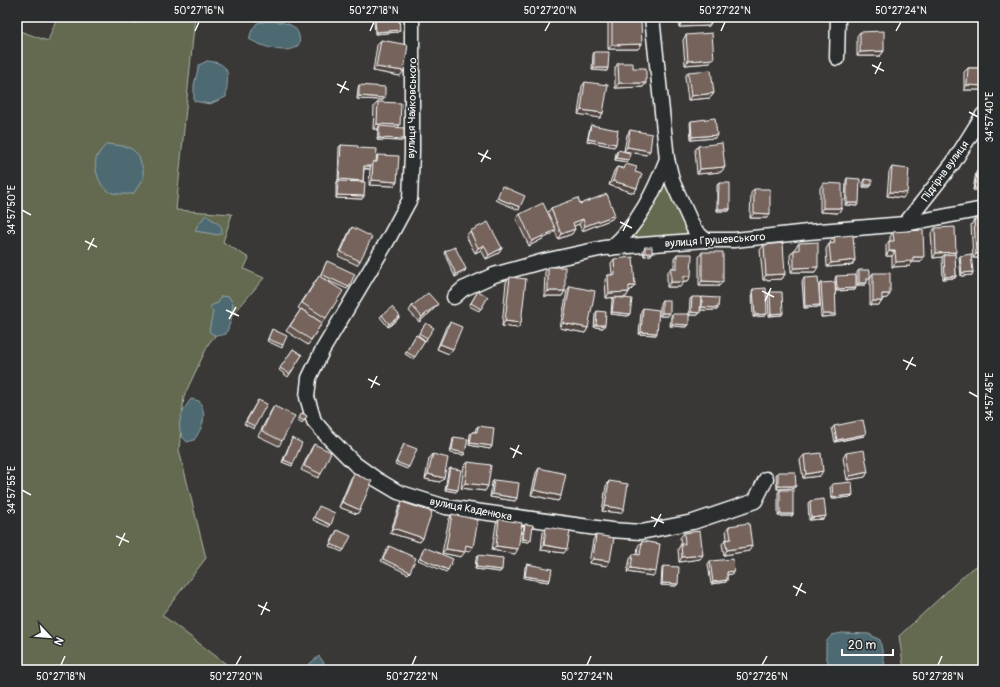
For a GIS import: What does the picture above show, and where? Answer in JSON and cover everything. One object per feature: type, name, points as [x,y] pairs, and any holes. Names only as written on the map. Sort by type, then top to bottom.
[{"type":"street","name":"вулиця Чайковського","points":[[410,199],[412,153],[412,17]]},
{"type":"street","points":[[652,17],[667,159],[673,183],[684,209],[694,230],[705,240]]},
{"type":"street","points":[[837,58],[838,17]]},
{"type":"street","name":"Підгірна вулиця","points":[[905,224],[953,163],[983,115]]},
{"type":"street","points":[[611,248],[633,225],[653,193],[667,159]]},
{"type":"street","name":"вулиця Каденюка","points":[[410,199],[389,238],[322,351],[309,378],[307,397],[314,421],[355,464],[398,492],[446,507],[611,530],[641,532],[693,522],[755,501],[766,479]]},
{"type":"street","name":"вулиця Грушевського","points":[[454,297],[463,290],[494,275],[544,261],[611,248],[705,240],[734,240],[905,224],[983,209]]},
{"type":"green space","points":[[57,17],[111,17],[137,23],[138,17],[195,17],[176,210],[232,214],[223,242],[249,258],[244,269],[264,278],[209,343],[184,396],[179,450],[206,558],[162,615],[234,670],[17,670],[17,30],[48,41]]},
{"type":"green space","points":[[661,174],[705,240],[618,242]]},
{"type":"green space","points":[[983,563],[983,670],[904,670],[899,636],[971,569]]},
{"type":"water","points":[[268,21],[291,25],[295,28],[300,41],[298,45],[291,49],[278,50],[249,39],[252,30],[257,23]]},
{"type":"water","points":[[207,61],[216,62],[222,65],[227,72],[228,77],[226,97],[210,104],[194,101],[194,85],[199,65]]},
{"type":"water","points":[[107,144],[132,149],[139,156],[143,170],[143,179],[133,194],[113,193],[105,189],[102,185],[97,172],[96,159]]},
{"type":"water","points":[[206,215],[221,226],[222,232],[219,235],[195,231]]},
{"type":"water","points":[[221,296],[229,297],[233,303],[231,320],[226,334],[217,336],[209,331],[213,312],[210,308],[212,305],[218,303]]},
{"type":"water","points":[[191,399],[199,401],[202,406],[204,416],[202,426],[194,440],[187,442],[180,432],[179,426],[184,409]]},
{"type":"water","points":[[842,633],[869,634],[880,640],[885,666],[878,670],[830,670],[826,655],[826,642],[832,635]]},
{"type":"water","points":[[319,656],[329,670],[305,670],[307,666]]},
{"type":"building","points":[[606,17],[606,18],[593,18]]},
{"type":"building","points":[[612,17],[626,17],[626,20],[641,20],[642,44],[612,45]]},
{"type":"building","points":[[682,17],[712,17],[712,21],[682,22]]},
{"type":"building","points":[[399,18],[400,30],[376,32],[375,20]]},
{"type":"building","points":[[884,31],[884,51],[860,52],[860,32]]},
{"type":"building","points":[[712,33],[714,59],[688,61],[686,35]]},
{"type":"building","points":[[381,40],[408,45],[404,71],[376,67]]},
{"type":"building","points":[[983,42],[983,58],[981,58]]},
{"type":"building","points":[[594,52],[609,52],[608,68],[594,68]]},
{"type":"building","points":[[618,63],[633,63],[633,68],[646,68],[646,83],[619,83]]},
{"type":"building","points":[[968,68],[983,68],[983,86],[967,85]]},
{"type":"building","points":[[711,70],[714,93],[691,96],[688,72]]},
{"type":"building","points":[[585,82],[608,85],[603,113],[581,110]]},
{"type":"building","points":[[359,85],[385,87],[385,98],[359,96]]},
{"type":"building","points":[[378,102],[401,103],[400,125],[377,124]]},
{"type":"building","points":[[715,118],[717,135],[692,137],[691,121]]},
{"type":"building","points":[[591,125],[618,130],[616,144],[588,139]]},
{"type":"building","points":[[379,126],[404,128],[404,139],[379,138]]},
{"type":"building","points":[[630,130],[652,134],[650,151],[627,147]]},
{"type":"building","points":[[722,143],[725,167],[700,169],[698,146]]},
{"type":"building","points":[[341,145],[377,149],[376,162],[373,162],[371,166],[364,166],[363,181],[339,179]]},
{"type":"building","points":[[618,150],[630,153],[629,160],[616,158]]},
{"type":"building","points":[[378,155],[399,156],[397,182],[372,180],[373,162],[377,162]]},
{"type":"building","points":[[626,164],[637,167],[635,172],[642,174],[637,188],[613,181],[617,167],[624,169]]},
{"type":"building","points":[[892,167],[909,169],[907,193],[890,192]]},
{"type":"building","points":[[978,170],[983,171],[983,189],[974,188]]},
{"type":"building","points":[[847,178],[860,179],[859,203],[847,203]]},
{"type":"building","points":[[865,179],[872,180],[872,185],[865,185]]},
{"type":"building","points":[[338,181],[365,182],[364,196],[337,195]]},
{"type":"building","points":[[719,183],[730,183],[730,209],[718,209]]},
{"type":"building","points":[[823,183],[842,184],[842,208],[823,208]]},
{"type":"building","points":[[502,186],[525,196],[520,207],[497,198]]},
{"type":"building","points":[[754,189],[770,189],[770,214],[754,213]]},
{"type":"building","points":[[607,194],[615,215],[585,226],[583,219],[573,223],[575,229],[561,234],[551,208],[578,198],[580,204]]},
{"type":"building","points":[[543,203],[556,230],[532,241],[520,214]]},
{"type":"building","points":[[983,219],[983,253],[976,254],[974,220]]},
{"type":"building","points":[[488,222],[502,248],[489,255],[484,245],[478,248],[470,231]]},
{"type":"building","points":[[352,227],[372,237],[360,261],[341,252]]},
{"type":"building","points":[[955,227],[956,252],[936,253],[935,228]]},
{"type":"building","points":[[923,230],[924,257],[913,257],[913,261],[896,262],[895,251],[889,251],[889,241],[894,241],[893,232]]},
{"type":"building","points":[[853,235],[855,260],[831,263],[829,244],[835,243],[834,237]]},
{"type":"building","points":[[818,242],[818,267],[794,268],[794,250],[799,250],[799,243]]},
{"type":"building","points":[[783,243],[785,274],[766,275],[764,245]]},
{"type":"building","points":[[455,247],[466,269],[456,274],[445,251]]},
{"type":"building","points":[[645,247],[652,247],[652,253],[645,253]]},
{"type":"building","points":[[702,252],[723,252],[723,282],[702,281]]},
{"type":"building","points":[[677,254],[692,254],[691,276],[684,276],[684,282],[671,282],[671,268],[677,268]]},
{"type":"building","points":[[955,254],[956,276],[945,277],[944,255]]},
{"type":"building","points":[[971,254],[973,272],[962,273],[960,256]]},
{"type":"building","points":[[633,257],[635,286],[629,286],[629,292],[609,293],[608,275],[615,275],[614,259]]},
{"type":"building","points":[[327,261],[355,274],[349,287],[321,274]]},
{"type":"building","points":[[548,267],[565,267],[565,291],[548,291]]},
{"type":"building","points":[[859,270],[870,270],[870,278],[867,278],[867,283],[859,283]]},
{"type":"building","points":[[873,273],[890,273],[890,294],[882,294],[882,301],[873,301]]},
{"type":"building","points":[[856,275],[856,288],[837,289],[836,276]]},
{"type":"building","points":[[319,276],[343,291],[326,318],[302,303]]},
{"type":"building","points":[[510,277],[526,279],[521,323],[505,321]]},
{"type":"building","points":[[818,277],[820,305],[805,306],[804,278]]},
{"type":"building","points":[[835,282],[836,314],[823,314],[821,283]]},
{"type":"building","points":[[570,286],[595,291],[588,328],[563,323]]},
{"type":"building","points":[[766,288],[767,314],[755,315],[753,289]]},
{"type":"building","points":[[478,291],[488,297],[481,309],[471,303]]},
{"type":"building","points":[[770,292],[782,292],[783,313],[771,314]]},
{"type":"building","points":[[428,293],[438,304],[422,317],[412,306]]},
{"type":"building","points":[[614,297],[632,299],[630,314],[612,312]]},
{"type":"building","points":[[692,297],[701,297],[700,313],[691,312]]},
{"type":"building","points":[[702,297],[719,298],[718,308],[702,307]]},
{"type":"building","points":[[662,300],[670,300],[670,313],[662,313]]},
{"type":"building","points":[[392,307],[400,316],[389,324],[382,315]]},
{"type":"building","points":[[643,308],[659,310],[657,333],[641,332]]},
{"type":"building","points":[[301,309],[322,323],[311,340],[290,326]]},
{"type":"building","points":[[597,311],[606,312],[605,325],[596,325]]},
{"type":"building","points":[[672,314],[689,314],[689,325],[672,324]]},
{"type":"building","points":[[450,322],[462,327],[453,349],[440,344]]},
{"type":"building","points":[[426,323],[434,328],[427,338],[419,333]]},
{"type":"building","points":[[272,329],[287,336],[283,345],[268,339]]},
{"type":"building","points":[[416,335],[425,341],[415,357],[406,352]]},
{"type":"building","points":[[293,349],[302,355],[290,374],[280,368]]},
{"type":"building","points":[[258,400],[267,404],[255,426],[246,422]]},
{"type":"building","points":[[274,406],[295,416],[282,441],[262,431]]},
{"type":"building","points":[[302,413],[307,416],[304,421],[299,418]]},
{"type":"building","points":[[863,420],[866,434],[837,440],[834,426]]},
{"type":"building","points":[[478,426],[494,428],[492,446],[470,443],[472,432],[477,432]]},
{"type":"building","points":[[454,437],[468,439],[465,453],[452,450]]},
{"type":"building","points":[[292,438],[302,443],[293,464],[284,460]]},
{"type":"building","points":[[314,444],[331,452],[321,474],[304,466]]},
{"type":"building","points":[[404,444],[417,449],[409,467],[396,462]]},
{"type":"building","points":[[864,450],[868,472],[850,476],[846,453]]},
{"type":"building","points":[[821,453],[823,471],[806,474],[804,455]]},
{"type":"building","points":[[433,454],[448,458],[444,478],[428,474]]},
{"type":"building","points":[[468,462],[491,465],[488,486],[465,483]]},
{"type":"building","points":[[450,468],[461,470],[458,490],[446,488]]},
{"type":"building","points":[[539,468],[566,474],[561,496],[534,490]]},
{"type":"building","points":[[778,472],[795,472],[796,486],[778,486]]},
{"type":"building","points":[[354,474],[372,481],[360,510],[342,502]]},
{"type":"building","points":[[494,480],[519,483],[517,498],[492,494]]},
{"type":"building","points":[[609,481],[628,484],[624,509],[605,506]]},
{"type":"building","points":[[852,482],[853,495],[833,497],[832,484]]},
{"type":"building","points":[[780,490],[793,490],[793,514],[780,514]]},
{"type":"building","points":[[824,499],[826,516],[811,518],[810,501]]},
{"type":"building","points":[[402,502],[432,512],[423,538],[393,528]]},
{"type":"building","points":[[319,506],[335,513],[331,525],[314,517]]},
{"type":"building","points":[[452,514],[478,520],[473,547],[466,545],[465,552],[446,549]]},
{"type":"building","points":[[499,519],[522,523],[518,549],[496,546]]},
{"type":"building","points":[[749,523],[752,546],[727,550],[725,540],[731,539],[729,526]]},
{"type":"building","points":[[525,524],[533,525],[531,540],[523,539]]},
{"type":"building","points":[[546,527],[570,531],[567,549],[544,545]]},
{"type":"building","points":[[337,530],[351,536],[344,550],[331,544]]},
{"type":"building","points":[[700,531],[703,555],[682,557],[681,544],[685,544],[684,533]]},
{"type":"building","points":[[596,535],[614,538],[610,561],[593,559]]},
{"type":"building","points":[[642,541],[660,544],[656,572],[631,568],[633,554],[640,555]]},
{"type":"building","points":[[389,546],[416,558],[410,572],[383,559]]},
{"type":"building","points":[[424,547],[453,559],[448,570],[420,558]]},
{"type":"building","points":[[478,555],[503,558],[502,570],[476,567]]},
{"type":"building","points":[[733,559],[734,571],[727,572],[727,580],[713,582],[710,561]]},
{"type":"building","points":[[527,564],[552,569],[550,580],[525,576]]},
{"type":"building","points":[[663,566],[679,567],[678,584],[662,583]]}]
